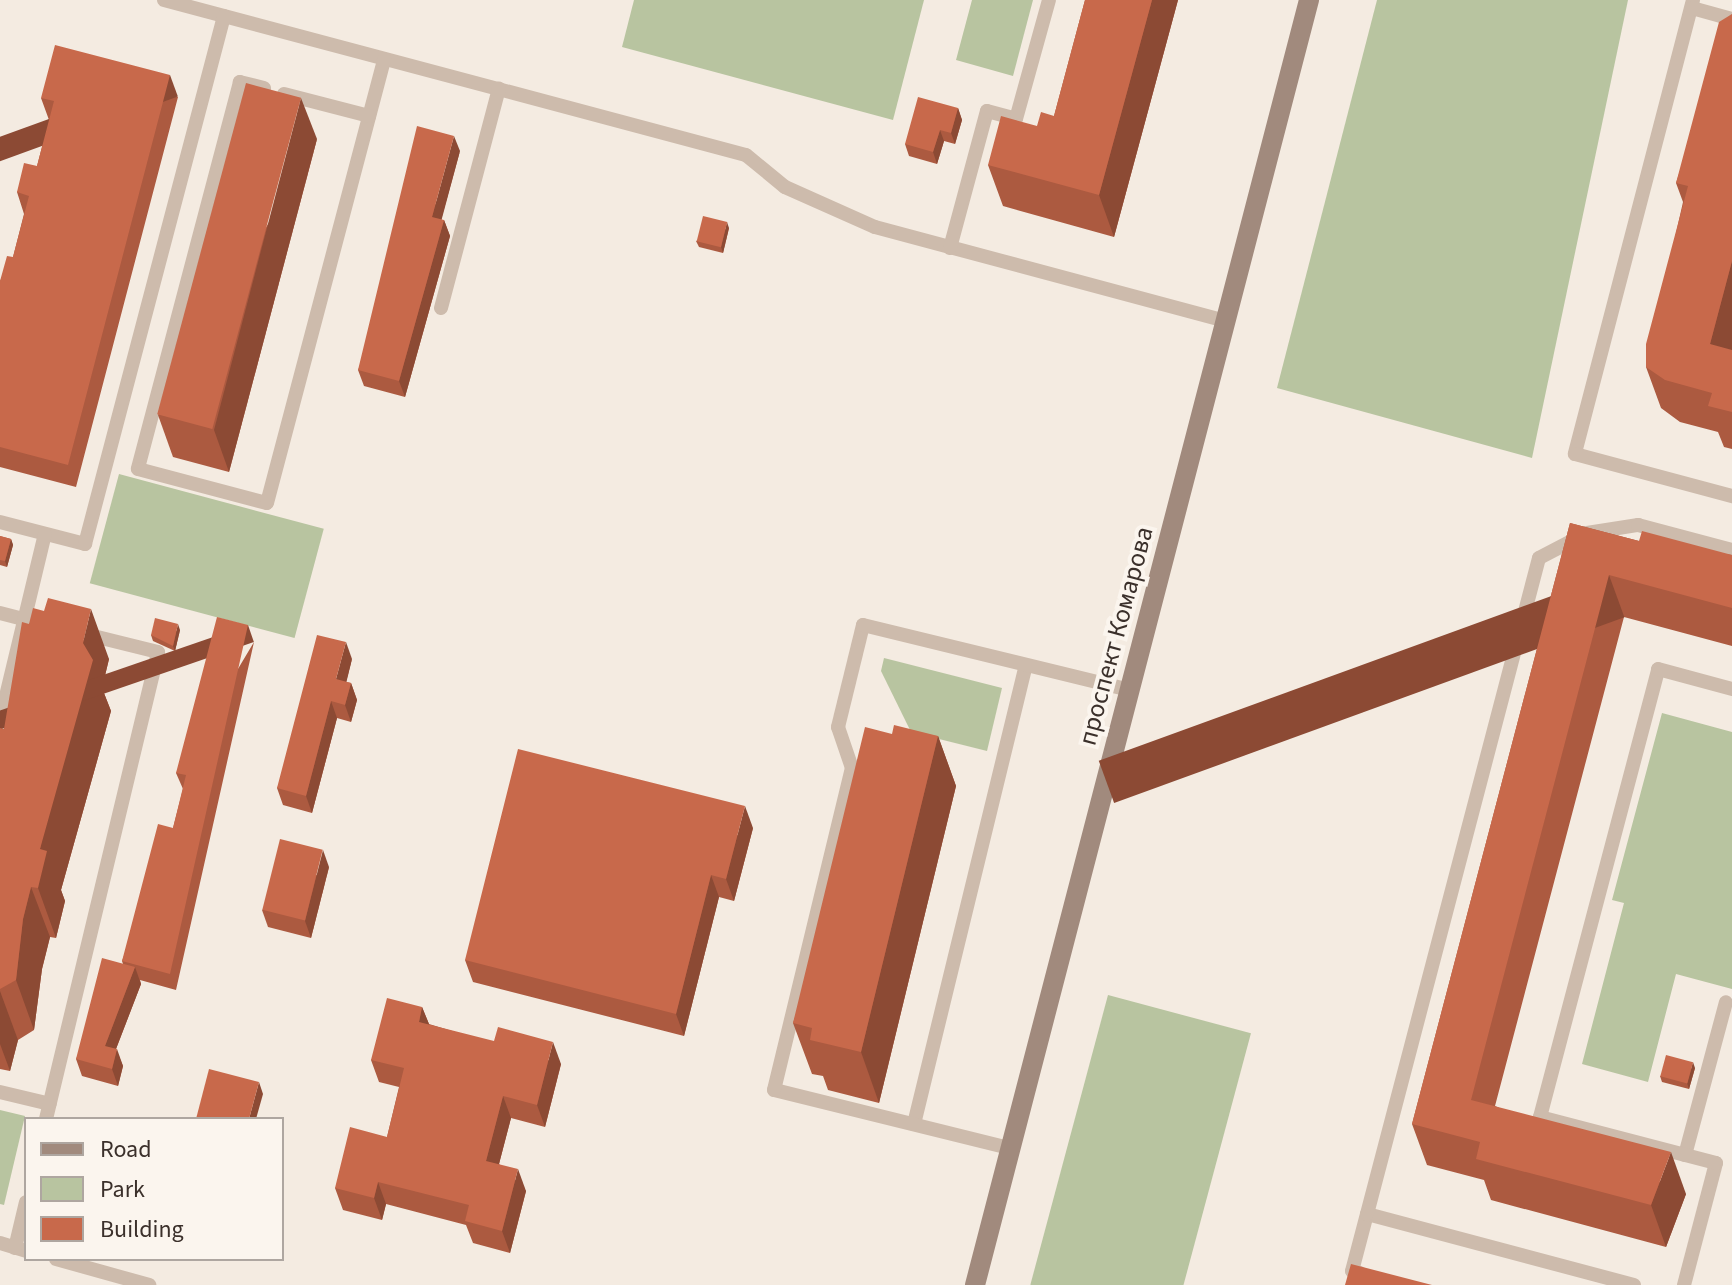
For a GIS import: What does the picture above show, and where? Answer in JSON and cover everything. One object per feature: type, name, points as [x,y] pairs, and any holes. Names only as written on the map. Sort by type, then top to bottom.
[{"type":"main road","name":"проспект Комарова","points":[[975,1285],[1309,0]]},
{"type":"lane","points":[[164,0],[746,155],[785,187],[875,227],[1226,321]]},
{"type":"lane","points":[[950,248],[987,111],[1016,119],[1049,0]]},
{"type":"lane","points":[[1732,19],[1692,4],[1575,454],[1732,496]]},
{"type":"lane","points":[[0,522],[85,544],[224,16]]},
{"type":"lane","points":[[369,116],[240,82],[138,469],[267,503],[369,116],[384,59]]},
{"type":"lane","points":[[441,308],[499,89]]},
{"type":"lane","points":[[1377,1278],[1352,1271],[1539,558],[1587,533],[1638,525],[1732,550]]},
{"type":"lane","points":[[0,721],[45,534]]},
{"type":"lane","points":[[0,613],[158,652],[48,1112],[0,1092]]},
{"type":"lane","points":[[1009,1148],[774,1090],[852,768],[838,727],[863,625],[1129,690]]},
{"type":"lane","points":[[914,1124],[1026,665]]},
{"type":"lane","points":[[1684,1285],[1716,1163],[1540,1117],[1658,669],[1732,689]]},
{"type":"lane","points":[[1685,1155],[1726,1002]]},
{"type":"lane","points":[[14,1247],[24,1210]]},
{"type":"lane","points":[[1367,1214],[1634,1285]]},
{"type":"lane","points":[[63,1261],[149,1285]]},
{"type":"green space","points":[[634,0],[924,0],[893,120],[622,47]]},
{"type":"green space","points":[[972,0],[1033,0],[1013,76],[956,60]]},
{"type":"green space","points":[[1377,0],[1628,0],[1532,458],[1277,388]]},
{"type":"green space","points":[[119,474],[324,529],[295,638],[90,583]]},
{"type":"green space","points":[[884,658],[1002,688],[987,751],[911,732],[881,671]]},
{"type":"green space","points":[[1662,713],[1732,732],[1732,989],[1676,974],[1648,1082],[1582,1064],[1624,903],[1612,900]]},
{"type":"green space","points":[[1108,995],[1251,1033],[1184,1285],[1030,1285]]},
{"type":"green space","points":[[0,1110],[25,1116],[4,1205],[0,1204]]},
{"type":"building","points":[[1085,0],[1152,0],[1099,195],[988,165],[1001,116],[1037,126],[1041,112],[1054,116]]},
{"type":"building","points":[[1732,14],[1732,261],[1710,344],[1732,350],[1732,412],[1708,406],[1712,393],[1665,380],[1646,367],[1646,344],[1688,186],[1676,183],[1719,22]]},
{"type":"building","points":[[55,45],[170,75],[68,465],[0,447],[0,281],[7,256],[13,257],[29,196],[17,192],[24,163],[37,166],[54,101],[41,98]]},
{"type":"building","points":[[246,83],[301,98],[212,429],[157,414]]},
{"type":"building","points":[[918,97],[958,108],[951,133],[940,130],[933,152],[905,144]]},
{"type":"building","points":[[417,126],[454,136],[432,217],[444,220],[399,381],[358,370]]},
{"type":"building","points":[[703,216],[727,222],[721,247],[697,241]]},
{"type":"building","points":[[1570,523],[1639,541],[1642,531],[1732,555],[1732,608],[1609,575],[1471,1100],[1671,1152],[1651,1205],[1476,1159],[1480,1142],[1412,1124]]},
{"type":"building","points":[[0,536],[11,539],[5,561],[0,560]]},
{"type":"building","points":[[48,598],[91,609],[83,643],[93,660],[40,849],[47,851],[38,888],[31,887],[23,919],[16,980],[0,989],[0,728],[4,729],[22,622],[29,624],[33,608],[44,611]]},
{"type":"building","points":[[217,617],[248,625],[170,974],[122,961],[158,824],[173,828],[186,775],[176,773]]},
{"type":"building","points":[[155,618],[178,624],[173,646],[151,635]]},
{"type":"building","points":[[317,635],[346,642],[336,679],[351,683],[345,705],[331,701],[306,796],[277,788]]},
{"type":"building","points":[[894,725],[938,736],[861,1052],[810,1040],[812,1028],[793,1023],[865,727],[892,734]]},
{"type":"building","points":[[518,749],[745,806],[726,879],[711,875],[676,1014],[465,960]]},
{"type":"building","points":[[280,839],[323,850],[305,920],[262,910]]},
{"type":"building","points":[[102,958],[135,967],[105,1046],[117,1049],[112,1069],[76,1059]]},
{"type":"building","points":[[387,998],[422,1007],[419,1022],[494,1041],[498,1027],[553,1042],[537,1105],[503,1096],[486,1161],[518,1169],[502,1231],[465,1221],[469,1205],[378,1182],[374,1198],[335,1188],[350,1127],[387,1137],[404,1068],[371,1060]]},
{"type":"building","points":[[1666,1055],[1693,1062],[1687,1083],[1660,1076]]},
{"type":"building","points":[[209,1069],[259,1082],[250,1117],[197,1117]]},
{"type":"building","points":[[1351,1264],[1432,1285],[1345,1285]]}]
